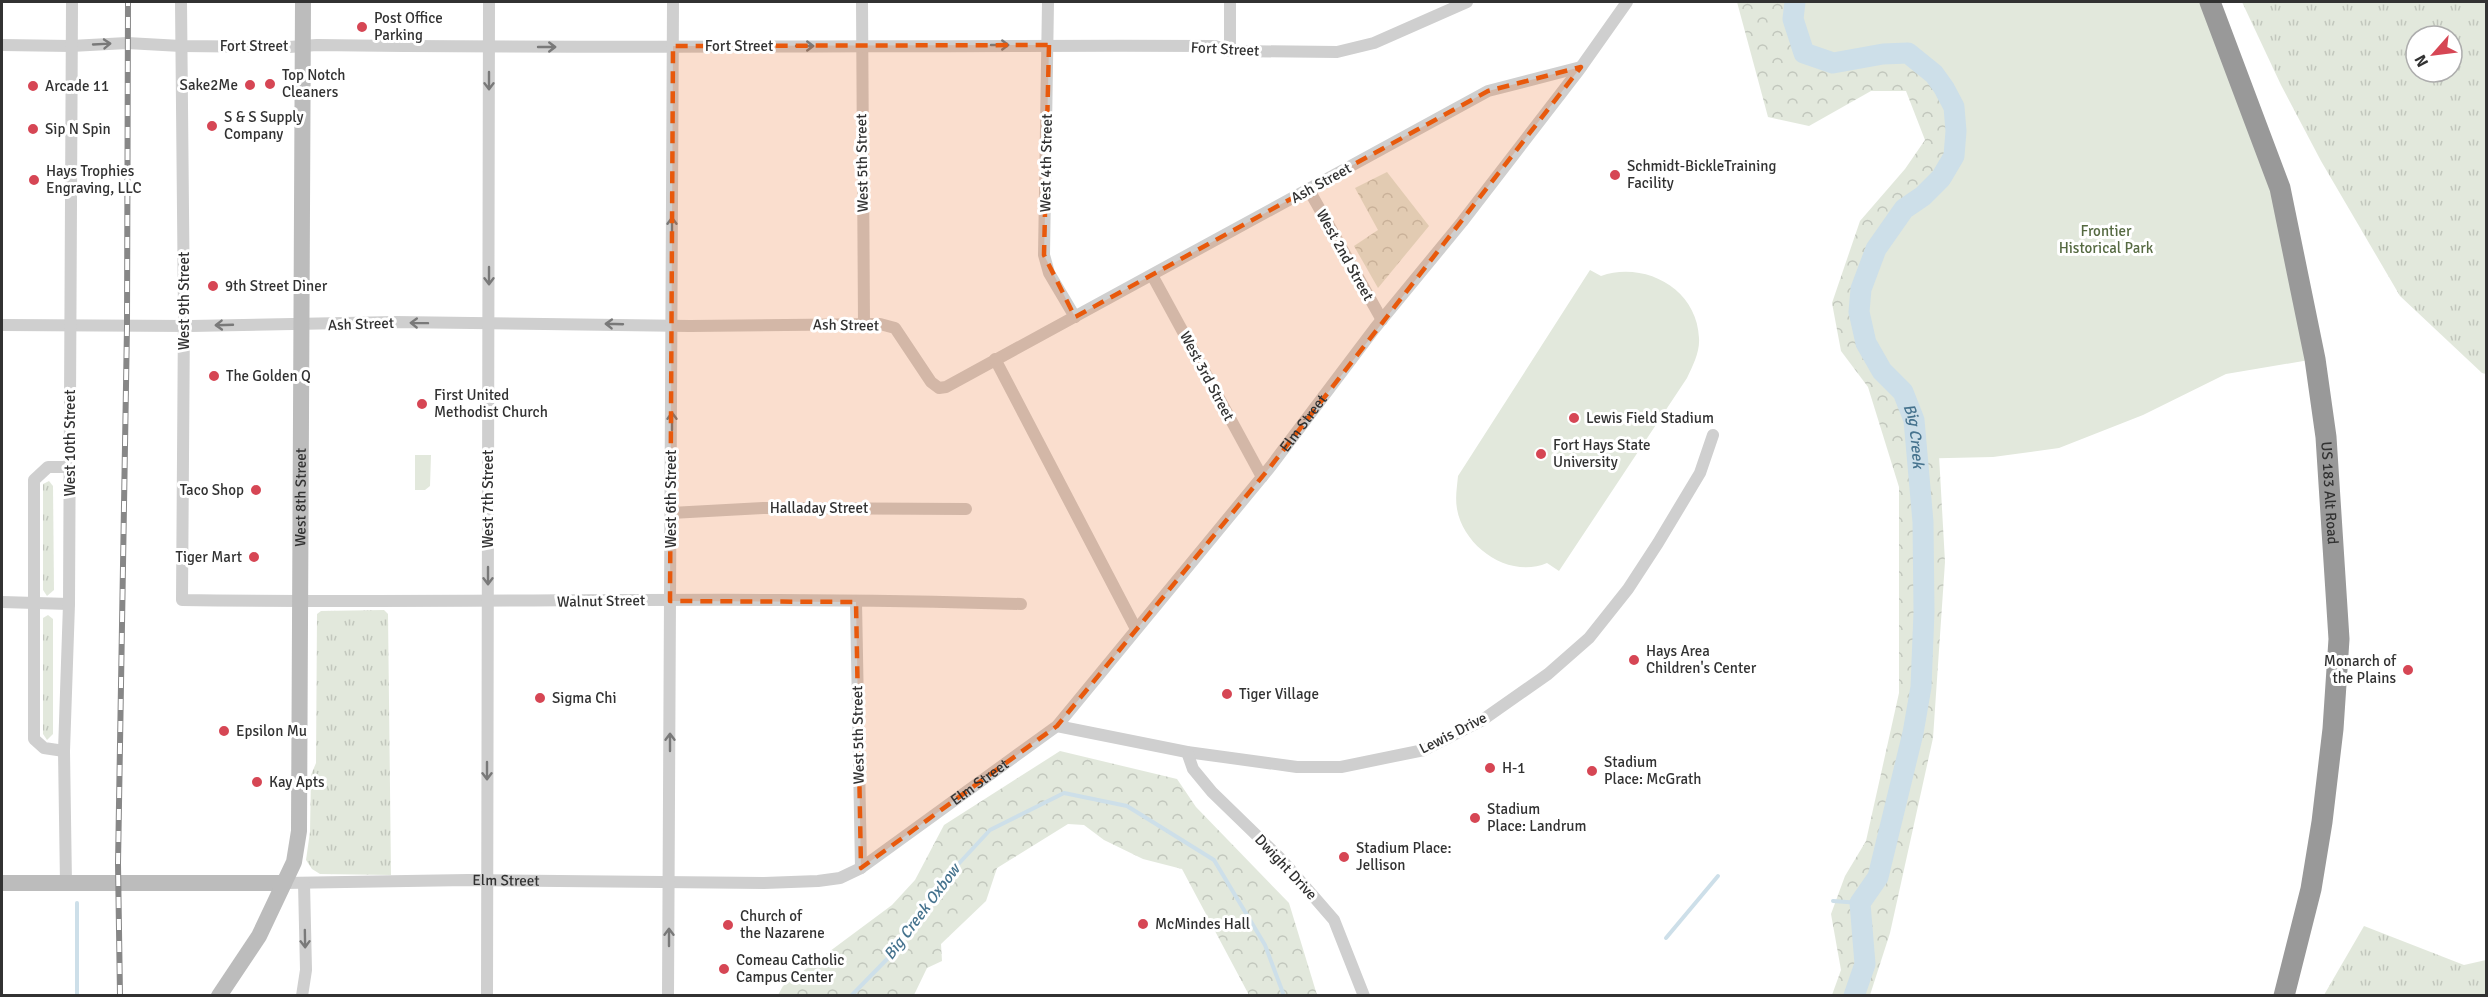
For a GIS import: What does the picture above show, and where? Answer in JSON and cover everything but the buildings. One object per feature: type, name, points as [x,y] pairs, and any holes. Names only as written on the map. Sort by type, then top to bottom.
[{"type":"highway","name":"US 183 Alt Road","points":[[2210,2],[2280,188],[2315,359],[2326,449],[2338,639],[2333,729],[2311,889],[2284,996]]},
{"type":"main road","name":"West 8th Street","points":[[219,996],[259,936],[294,862],[299,831],[303,2]]},
{"type":"main road","name":"Elm Street","points":[[2,883],[284,883]]},
{"type":"street","name":"West 10th Street","points":[[66,884],[64,751],[69,604],[72,2]]},
{"type":"street","name":"West 9th Street","points":[[181,2],[184,326],[182,600]]},
{"type":"street","name":"West 7th Street","points":[[487,996],[489,2]]},
{"type":"street","name":"West 6th Street","points":[[668,996],[673,2]]},
{"type":"street","name":"West 5th Street","points":[[862,2],[864,324]]},
{"type":"street","name":"West 4th Street","points":[[1048,2],[1044,255],[1050,273],[1075,317]]},
{"type":"street","points":[[1230,2],[1230,51]]},
{"type":"street","name":"Fort Street","points":[[2,45],[71,46],[128,43],[181,46],[489,47],[1049,45],[1215,46],[1230,51],[1337,52],[1374,43],[1467,2]]},
{"type":"street","name":"Elm Street","points":[[284,883],[486,880],[818,881],[840,878],[861,867],[1057,726],[1262,477],[1382,320],[1462,222],[1581,67],[1625,5]]},
{"type":"street","name":"Ash Street","points":[[2,324],[184,326],[395,322],[672,326],[864,324],[895,328],[931,382],[939,388],[946,387],[1488,91],[1581,67]]},
{"type":"street","name":"West 2nd Street","points":[[1309,190],[1382,320]]},
{"type":"street","name":"West 3rd Street","points":[[1152,275],[1262,477]]},
{"type":"street","points":[[995,359],[1136,629]]},
{"type":"street","name":"Lewis Drive","points":[[1057,726],[1187,752],[1297,767],[1341,767],[1424,750],[1476,724],[1548,674],[1589,638],[1628,589],[1658,543],[1700,473],[1713,435]]},
{"type":"street","points":[[64,751],[44,748],[34,739],[34,480],[48,467],[69,467]]},
{"type":"street","name":"Halladay Street","points":[[671,513],[763,508],[966,508]]},
{"type":"street","name":"Walnut Street","points":[[182,600],[1021,604]]},
{"type":"street","points":[[2,602],[69,604]]},
{"type":"street","name":"West 5th Street","points":[[856,602],[861,867]]},
{"type":"street","name":"Dwight Drive","points":[[1187,752],[1193,769],[1212,792],[1281,859],[1334,920],[1364,996]]},
{"type":"street","points":[[302,996],[306,970],[303,883]]},
{"type":"highlighted area","points":[[1049,45],[1044,255],[1075,317],[1488,91],[1581,67],[1271,466],[1057,726],[861,868],[856,602],[670,601],[673,46]]},
{"type":"green space","points":[[1737,2],[1993,6],[1935,384],[1945,562],[1933,738],[1890,933],[1870,995],[1832,995],[1841,970],[1831,914],[1845,876],[1866,841],[1899,693],[1899,487],[1868,387],[1841,351],[1832,303],[1860,221],[1905,169],[1925,140],[1906,91],[1871,91],[1809,126],[1768,117]]},
{"type":"green space","name":"Frontier Historical Park","points":[[1795,2],[2210,2],[2264,143],[2315,359],[2226,374],[2143,415],[2059,448],[1993,457],[1904,459],[1903,392],[1879,364],[1865,336],[1861,321],[1863,288],[1875,253],[1892,223],[1907,206],[1937,183],[1947,168],[1955,145],[1954,110],[1950,98],[1940,83],[1908,53],[1883,54],[1833,63],[1804,53],[1793,19]]},
{"type":"green space","points":[[2242,2],[2486,2],[2486,374],[2482,373],[2400,296],[2321,161],[2281,85]]},
{"type":"green space","points":[[1387,172],[1429,226],[1378,288],[1354,246],[1378,230],[1355,188]]},
{"type":"green space","name":"Lewis Field Stadium","points":[[1590,270],[1601,276],[1617,272],[1634,272],[1650,276],[1678,292],[1689,305],[1696,320],[1699,338],[1697,353],[1687,378],[1559,571],[1547,563],[1533,567],[1518,567],[1491,557],[1469,536],[1461,523],[1456,505],[1458,476]]},
{"type":"green space","points":[[415,455],[431,455],[430,486],[425,490],[415,490]]},
{"type":"green space","points":[[49,481],[53,486],[54,590],[47,596],[43,590],[43,484]]},
{"type":"green space","points":[[384,610],[388,614],[391,875],[320,874],[312,869],[306,860],[310,832],[311,775],[316,763],[317,614],[321,611]]},
{"type":"green space","points":[[48,615],[53,619],[53,734],[47,740],[43,734],[43,618]]},
{"type":"green space","points":[[1060,751],[1177,779],[1196,807],[1289,903],[1317,995],[1249,995],[1182,869],[1143,859],[1104,840],[1084,825],[1068,824],[997,868],[986,901],[941,944],[942,961],[927,968],[914,995],[778,995],[783,986],[892,905],[915,880],[944,825]]},
{"type":"green space","points":[[2364,926],[2464,965],[2486,960],[2486,995],[2324,995]]},
{"type":"waterway","name":"Big Creek","points":[[1795,2],[1793,19],[1804,53],[1833,63],[1883,54],[1908,53],[1934,74],[1944,88],[1954,107],[1956,131],[1954,156],[1941,178],[1923,196],[1904,209],[1876,249],[1861,289],[1859,312],[1866,343],[1882,371],[1903,392],[1914,420],[1923,522],[1924,612],[1921,687],[1913,733],[1878,877],[1860,903],[1865,964],[1854,996]]},
{"type":"waterway","name":"Big Creek Oxbow","points":[[851,996],[896,950],[938,886],[990,830],[1064,793],[1127,806],[1214,860],[1265,945],[1283,993]]},
{"type":"waterway","points":[[1666,938],[1718,876]]},
{"type":"waterway","points":[[1833,901],[1860,903]]},
{"type":"waterway","points":[[77,903],[77,996]]},
{"type":"railway","points":[[120,996],[118,864],[127,326],[128,2]]},
{"type":"place","name":"Post Office Parking","points":[[362,27]]},
{"type":"place","name":"Top Notch Cleaners","points":[[270,84]]},
{"type":"place","name":"Sake2Me","points":[[250,85]]},
{"type":"place","name":"Arcade 11","points":[[33,86]]},
{"type":"place","name":"S & S Supply Company","points":[[212,126]]},
{"type":"place","name":"Sip N Spin","points":[[33,129]]},
{"type":"place","name":"Schmidt-BickleTraining Facility","points":[[1615,175]]},
{"type":"place","name":"Hays Trophies Engraving, LLC","points":[[34,180]]},
{"type":"place","name":"9th Street Diner","points":[[213,286]]},
{"type":"place","name":"The Golden Q","points":[[214,376]]},
{"type":"place","name":"First United Methodist Church","points":[[422,404]]},
{"type":"place","name":"Lewis Field Stadium","points":[[1574,418]]},
{"type":"place","name":"Fort Hays State University","points":[[1541,454]]},
{"type":"place","name":"Taco Shop","points":[[256,490]]},
{"type":"place","name":"Tiger Mart","points":[[254,557]]},
{"type":"place","name":"Hays Area Children's Center","points":[[1634,660]]},
{"type":"place","name":"Monarch of the Plains","points":[[2408,670]]},
{"type":"place","name":"Tiger Village","points":[[1227,694]]},
{"type":"place","name":"Sigma Chi","points":[[540,698]]},
{"type":"place","name":"Epsilon Mu","points":[[224,731]]},
{"type":"place","name":"H-1","points":[[1490,768]]},
{"type":"place","name":"Stadium Place: McGrath","points":[[1592,771]]},
{"type":"place","name":"Kay Apts","points":[[257,782]]},
{"type":"place","name":"Stadium Place: Landrum","points":[[1475,818]]},
{"type":"place","name":"Stadium Place: Jellison","points":[[1344,857]]},
{"type":"place","name":"McMindes Hall","points":[[1143,924]]},
{"type":"place","name":"Church of the Nazarene","points":[[728,925]]},
{"type":"place","name":"Comeau Catholic Campus Center","points":[[724,969]]}]
